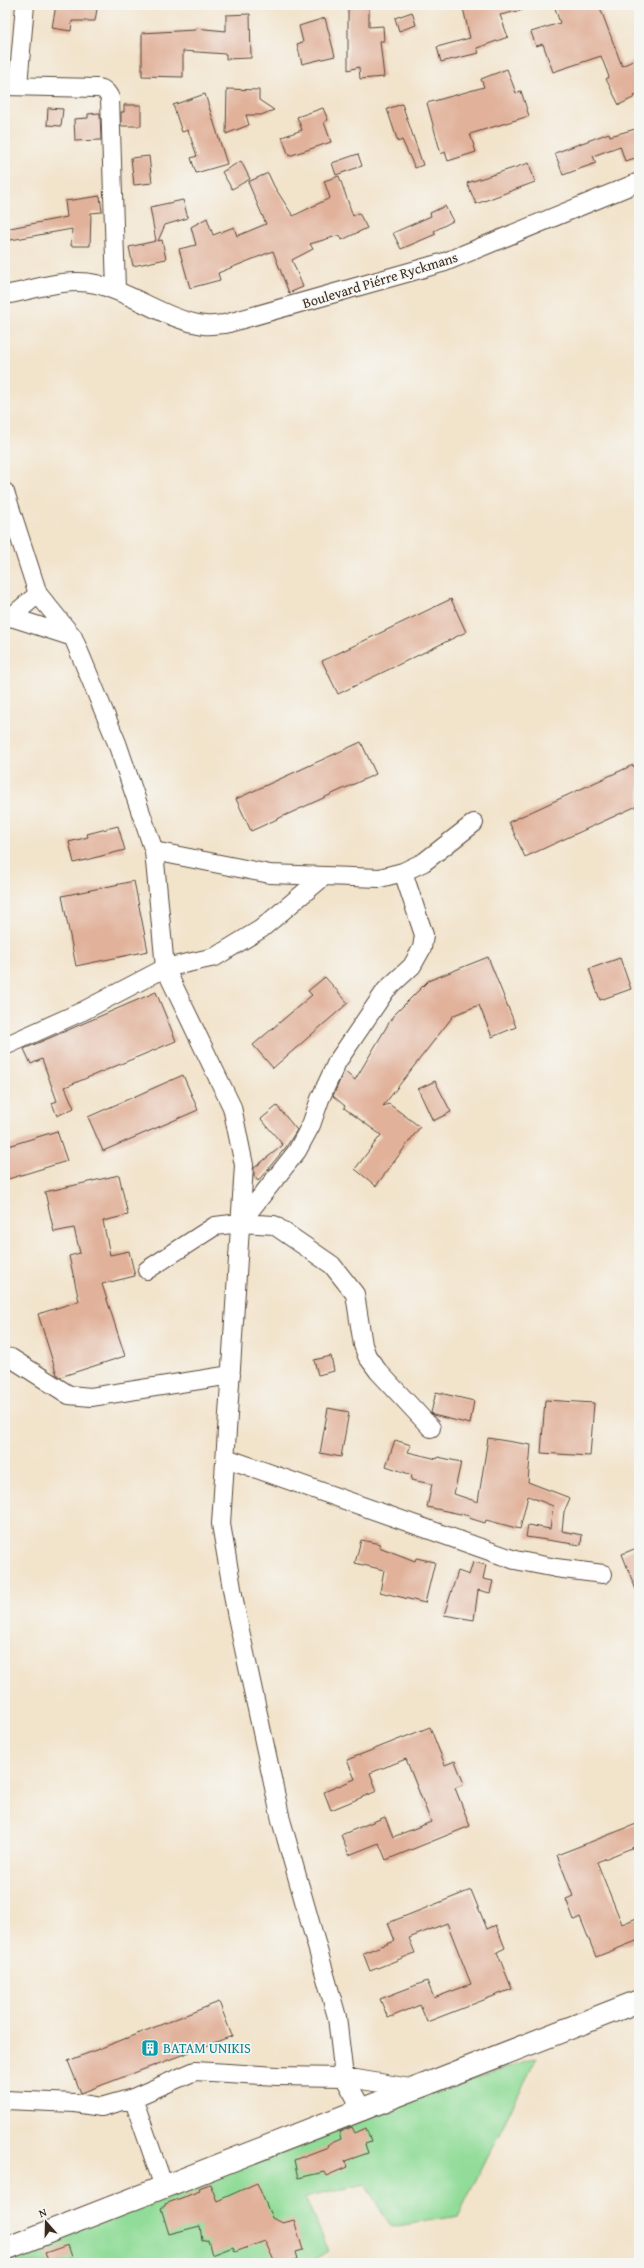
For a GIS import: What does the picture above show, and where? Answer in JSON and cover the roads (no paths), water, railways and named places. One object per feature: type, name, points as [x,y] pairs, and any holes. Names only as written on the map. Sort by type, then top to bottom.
[{"type":"main road","points":[[5,2249],[363,2111],[639,2001]]},
{"type":"street","points":[[25,5],[11,85],[102,88],[107,92],[110,98],[116,290]]},
{"type":"street","name":"Boulevard Piérre Ryckmans","points":[[5,295],[71,282],[94,284],[116,290],[185,321],[205,326],[225,324],[445,262],[639,182]]},
{"type":"street","points":[[5,492],[38,594],[73,638],[117,744],[154,850],[165,968],[232,1107],[244,1165],[221,1524],[236,1612],[281,1820],[337,2017],[344,2077],[363,2111]]},
{"type":"street","points":[[8,618],[38,594]]},
{"type":"street","points":[[8,618],[73,638]]},
{"type":"street","points":[[154,850],[270,874],[380,878],[403,872],[424,862],[474,823]]},
{"type":"street","points":[[240,1223],[297,1150],[311,1125],[320,1099],[337,1062],[386,990],[412,966],[422,948],[424,935],[403,872]]},
{"type":"street","points":[[5,1046],[83,1011],[165,968],[215,957],[261,929],[323,877]]},
{"type":"street","points":[[147,1270],[215,1226],[240,1223],[274,1225],[332,1265],[355,1294],[367,1356],[378,1371],[431,1428]]},
{"type":"street","points":[[5,1357],[11,1358],[69,1395],[91,1398],[231,1375]]},
{"type":"street","points":[[226,1458],[516,1560],[556,1568],[603,1574]]},
{"type":"street","points":[[5,2100],[76,2103],[101,2107],[133,2098],[195,2071],[277,2076],[344,2077],[388,2086],[418,2089]]},
{"type":"street","points":[[133,2098],[164,2187]]},
{"type":"place","name":"BATAM UNIKIS","points":[[150,2048]]}]
